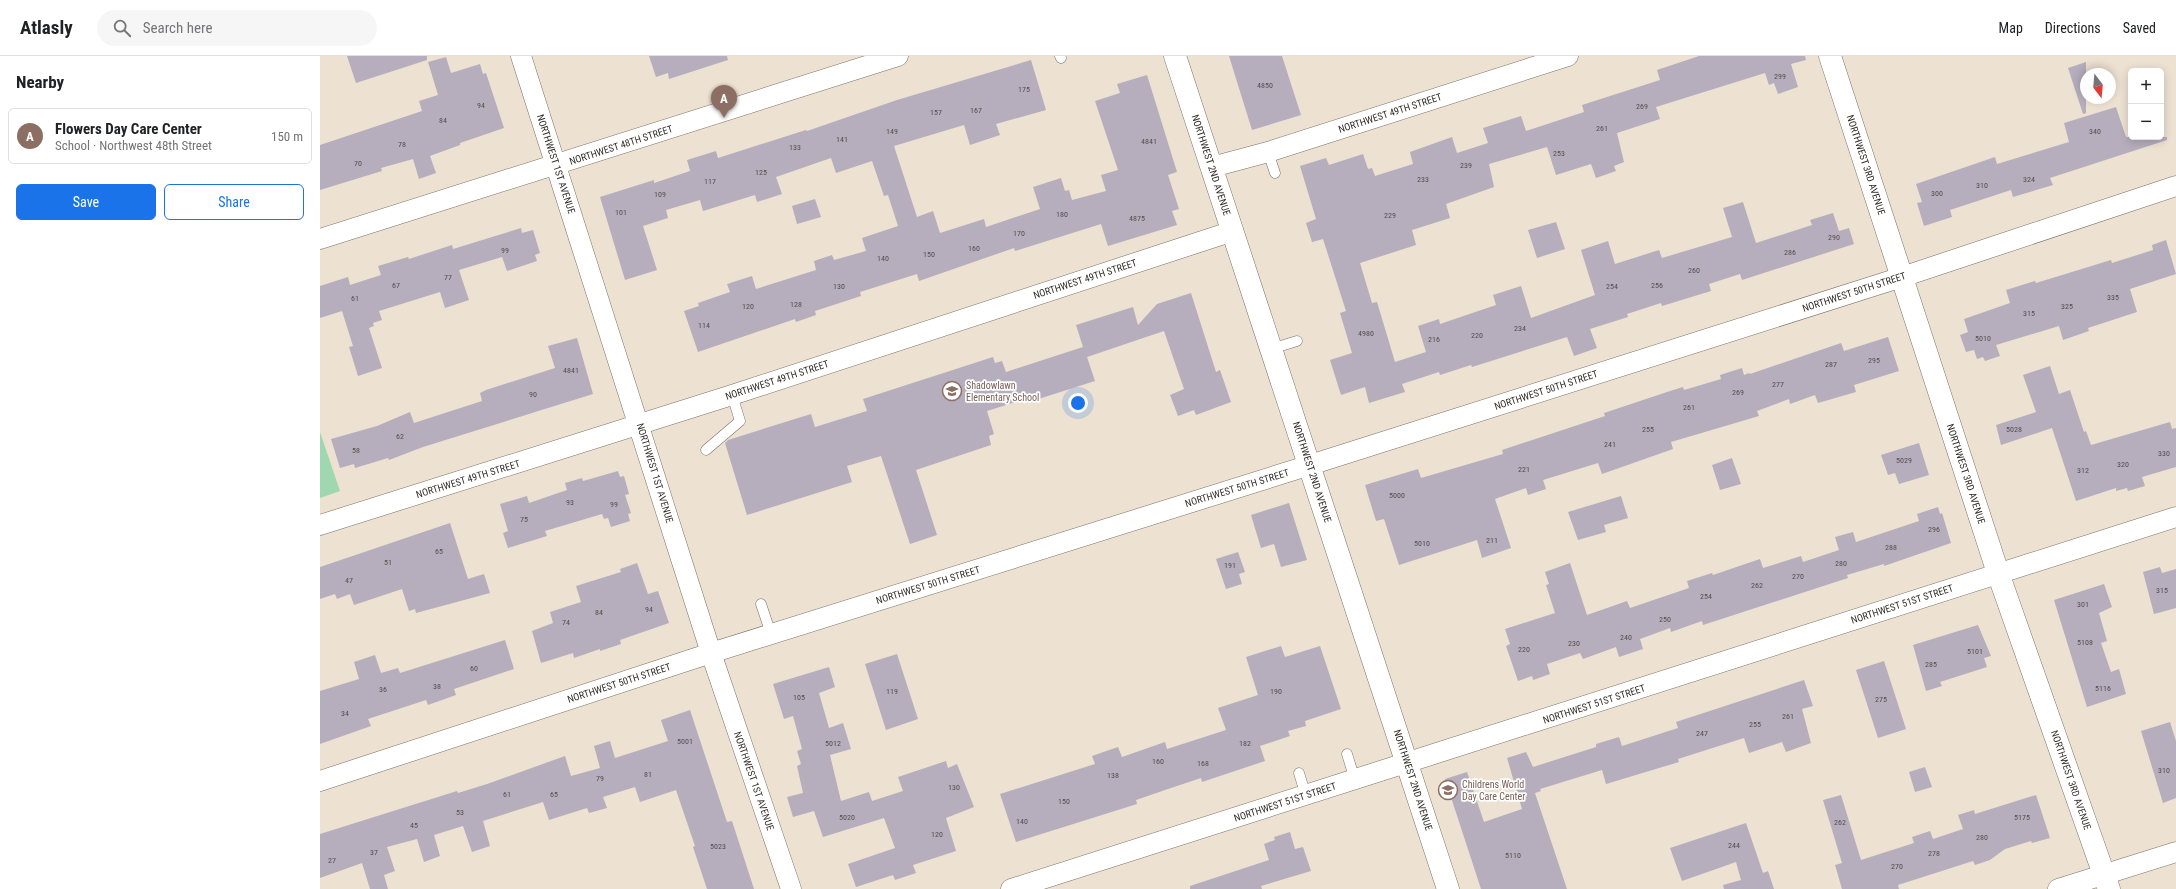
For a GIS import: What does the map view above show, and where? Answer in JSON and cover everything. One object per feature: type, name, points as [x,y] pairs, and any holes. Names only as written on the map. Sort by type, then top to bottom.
[{"type":"street","name":"NORTHWEST 1ST AVENUE","points":[[521,56],[711,653],[791,889]]},
{"type":"street","name":"NORTHWEST 48TH STREET","points":[[320,239],[898,56]]},
{"type":"street","name":"NORTHWEST 2ND AVENUE","points":[[1175,56],[1448,889]]},
{"type":"street","name":"NORTHWEST 49TH STREET","points":[[1212,167],[1268,152],[1568,56]]},
{"type":"street","name":"NORTHWEST 3RD AVENUE","points":[[1830,56],[1998,573],[2106,882]]},
{"type":"street","name":"NORTHWEST 50TH STREET","points":[[320,781],[711,653],[1310,466],[1902,277],[2176,186]]},
{"type":"street","name":"NORTHWEST 49TH STREET","points":[[320,525],[639,425],[1233,231]]},
{"type":"street","name":"NORTHWEST 51ST STREET","points":[[1011,889],[1407,764],[2176,517]]},
{"type":"street","points":[[2058,889],[2106,882],[2176,852]]},
{"type":"lane","points":[[1268,152],[1275,173]]},
{"type":"lane","points":[[1271,349],[1298,341]]},
{"type":"lane","points":[[706,450],[740,421],[732,395]]},
{"type":"lane","points":[[761,604],[771,634]]},
{"type":"lane","points":[[1347,754],[1355,780]]},
{"type":"lane","points":[[1299,773],[1306,796]]},
{"type":"green space","points":[[320,432],[340,491],[320,498]]},
{"type":"building","points":[[347,56],[427,56],[427,60],[356,83]]},
{"type":"building","points":[[649,56],[727,56],[728,60],[669,79],[668,73],[656,77]]},
{"type":"building","points":[[1229,56],[1282,56],[1301,115],[1252,130]]},
{"type":"building","points":[[1699,56],[1805,56],[1806,60],[1791,64],[1798,87],[1778,94],[1774,83],[1769,85],[1765,73],[1656,107],[1660,119],[1617,133],[1624,162],[1614,166],[1616,171],[1596,178],[1591,164],[1556,175],[1547,147],[1489,164],[1494,187],[1446,204],[1450,218],[1412,230],[1416,245],[1360,263],[1372,303],[1377,302],[1395,362],[1426,352],[1418,326],[1439,319],[1440,324],[1496,305],[1493,295],[1521,286],[1531,318],[1595,295],[1581,250],[1608,241],[1615,264],[1659,250],[1662,258],[1732,237],[1723,208],[1743,202],[1756,243],[1812,225],[1810,220],[1833,213],[1839,231],[1849,228],[1854,244],[1742,280],[1740,274],[1709,284],[1711,291],[1662,306],[1661,303],[1627,314],[1628,317],[1590,329],[1597,348],[1574,356],[1567,337],[1472,367],[1471,365],[1440,375],[1439,372],[1402,384],[1405,392],[1369,403],[1365,387],[1341,395],[1330,360],[1352,353],[1340,313],[1346,311],[1323,239],[1312,242],[1306,223],[1316,219],[1300,166],[1326,158],[1329,165],[1363,154],[1368,169],[1372,168],[1375,176],[1413,164],[1410,152],[1452,137],[1457,153],[1488,143],[1483,128],[1521,116],[1526,131],[1584,112],[1582,105],[1660,80],[1657,70]]},
{"type":"building","points":[[446,57],[451,73],[480,64],[483,74],[486,73],[504,128],[460,143],[460,145],[430,156],[436,173],[419,179],[413,159],[381,168],[382,171],[320,190],[320,145],[422,111],[419,101],[438,95],[428,62]]},
{"type":"building","points":[[1031,60],[1046,110],[996,124],[1000,135],[970,145],[964,125],[894,146],[917,217],[933,211],[940,233],[984,219],[986,227],[1040,209],[1033,187],[1061,178],[1065,191],[1069,190],[1072,200],[1106,191],[1101,175],[1118,170],[1095,101],[1120,93],[1117,84],[1147,75],[1177,172],[1168,175],[1179,209],[1172,211],[1177,225],[1108,246],[1101,224],[1015,251],[1014,248],[919,281],[917,274],[860,292],[861,296],[815,311],[816,315],[796,322],[795,319],[698,352],[684,311],[699,306],[698,303],[730,292],[727,284],[752,276],[756,289],[816,270],[814,261],[832,255],[834,260],[866,251],[862,238],[898,226],[888,195],[884,196],[872,161],[836,173],[831,158],[776,177],[782,194],[757,202],[755,195],[703,211],[700,200],[666,210],[668,218],[643,226],[657,270],[625,280],[600,197],[654,180],[654,183],[690,171],[687,160],[716,151],[718,158],[806,130],[807,131],[897,100]]},
{"type":"building","points":[[2086,62],[2086,68],[2080,68],[2080,104],[2086,104],[2086,113],[2083,114],[2068,68]]},
{"type":"building","points":[[2116,107],[2128,140],[2164,140],[2164,137],[2167,137],[2167,140],[2050,178],[2053,185],[2013,197],[2011,190],[1950,210],[1952,217],[1924,226],[1917,203],[1922,202],[1916,184],[1995,157],[1997,164],[2069,142],[2064,123]]},
{"type":"building","points":[[815,199],[821,217],[797,224],[792,206]]},
{"type":"building","points":[[1556,222],[1565,249],[1537,258],[1528,230]]},
{"type":"building","points":[[521,228],[522,233],[533,230],[540,253],[535,255],[537,261],[507,271],[502,257],[459,270],[469,300],[445,308],[440,292],[379,311],[382,320],[373,323],[374,326],[369,328],[382,368],[358,376],[349,347],[353,346],[342,311],[320,318],[320,286],[348,277],[350,285],[381,275],[378,266],[408,257],[409,259],[452,245],[453,249]]},
{"type":"building","points":[[2166,240],[2176,274],[2130,289],[2137,312],[2088,328],[2089,331],[2063,340],[2059,326],[1996,345],[2000,356],[1985,361],[1983,357],[1977,359],[1974,350],[1966,352],[1960,335],[1968,332],[1964,319],[2010,303],[2006,290],[2035,281],[2036,283],[2111,260],[2112,263],[2153,250],[2152,245]]},
{"type":"building","points":[[1191,293],[1216,372],[1220,370],[1231,402],[1196,415],[1194,410],[1178,416],[1170,395],[1184,389],[1164,331],[1087,357],[1095,381],[1029,402],[1028,398],[987,411],[994,434],[989,436],[991,445],[916,470],[937,535],[910,544],[881,456],[847,466],[852,482],[747,515],[725,443],[728,440],[811,414],[815,427],[867,411],[863,399],[993,357],[995,363],[1002,361],[1006,372],[1083,347],[1076,325],[1133,307],[1138,325],[1157,304]]},
{"type":"building","points":[[1888,337],[1899,371],[1854,385],[1856,392],[1818,403],[1815,395],[1790,404],[1789,399],[1757,411],[1759,416],[1671,442],[1673,449],[1602,474],[1598,463],[1543,480],[1546,489],[1528,495],[1526,488],[1495,499],[1511,548],[1482,558],[1477,540],[1399,565],[1384,519],[1376,521],[1365,485],[1418,469],[1421,478],[1503,454],[1502,450],[1605,416],[1604,413],[1683,387],[1684,390],[1721,379],[1720,375],[1742,368],[1744,375],[1750,374],[1841,343],[1844,351]]},
{"type":"building","points":[[577,338],[593,394],[423,447],[389,460],[388,458],[355,468],[354,464],[340,468],[331,439],[377,426],[410,412],[414,423],[482,401],[480,393],[486,390],[555,368],[548,346]]},
{"type":"building","points":[[2050,366],[2059,394],[2070,390],[2084,432],[2086,431],[2091,445],[2170,422],[2172,429],[2176,428],[2176,467],[2142,477],[2145,486],[2128,491],[2127,488],[2116,491],[2116,488],[2076,501],[2052,428],[2001,445],[1996,425],[2036,412],[2023,375]]},
{"type":"building","points":[[1919,443],[1929,475],[1899,484],[1895,473],[1888,475],[1881,455]]},
{"type":"building","points":[[1732,458],[1741,484],[1720,490],[1712,465]]},
{"type":"building","points":[[618,471],[620,477],[624,476],[629,494],[625,495],[631,513],[628,514],[630,521],[611,527],[608,518],[604,519],[602,514],[545,531],[547,536],[508,548],[503,533],[508,531],[500,504],[527,496],[529,503],[567,490],[565,483],[582,478],[583,481]]},
{"type":"building","points":[[1621,496],[1628,518],[1604,525],[1606,532],[1578,540],[1568,512]]},
{"type":"building","points":[[1289,503],[1307,560],[1281,567],[1274,544],[1261,548],[1251,515]]},
{"type":"building","points":[[1938,507],[1940,514],[1942,513],[1951,543],[1884,566],[1884,564],[1847,575],[1848,578],[1703,625],[1702,621],[1671,632],[1670,628],[1640,639],[1643,649],[1619,657],[1616,647],[1583,659],[1580,653],[1547,664],[1550,674],[1533,680],[1532,676],[1518,681],[1506,646],[1510,644],[1505,629],[1555,613],[1546,585],[1549,584],[1545,572],[1570,563],[1587,615],[1627,601],[1630,608],[1689,588],[1687,581],[1712,573],[1713,575],[1760,559],[1763,568],[1801,556],[1803,562],[1839,550],[1835,537],[1853,532],[1856,542],[1919,521],[1917,514]]},
{"type":"building","points":[[450,523],[468,579],[484,574],[490,593],[416,613],[415,609],[409,611],[402,589],[354,605],[350,594],[337,599],[335,594],[320,599],[320,567]]},
{"type":"building","points":[[1238,552],[1245,572],[1239,574],[1242,584],[1226,589],[1216,559]]},
{"type":"building","points":[[637,563],[648,594],[658,591],[669,623],[620,640],[621,644],[600,651],[600,649],[574,658],[573,653],[541,663],[532,631],[553,623],[550,612],[581,602],[576,586],[621,572],[620,569]]},
{"type":"building","points":[[2160,567],[2162,573],[2176,569],[2176,608],[2154,614],[2143,572]]},
{"type":"building","points":[[2104,584],[2112,607],[2099,613],[2107,641],[2101,643],[2111,672],[2119,669],[2126,694],[2087,707],[2054,600]]},
{"type":"building","points":[[1978,625],[1991,656],[1984,658],[1987,667],[1940,682],[1942,686],[1926,691],[1913,645]]},
{"type":"building","points":[[505,640],[514,669],[454,689],[456,695],[428,705],[426,700],[368,719],[371,726],[320,744],[320,691],[359,679],[354,662],[375,655],[381,673],[398,668],[400,673]]},
{"type":"building","points":[[1281,646],[1285,657],[1320,646],[1341,709],[1305,721],[1306,726],[1288,731],[1290,736],[1260,746],[1265,761],[1202,782],[1201,778],[1136,800],[1137,804],[1016,842],[1000,794],[1095,764],[1092,756],[1118,747],[1122,757],[1165,742],[1167,749],[1226,730],[1218,708],[1258,695],[1246,657]]},
{"type":"building","points":[[897,654],[918,719],[886,730],[865,664]]},
{"type":"building","points":[[1884,661],[1906,729],[1878,738],[1856,670]]},
{"type":"building","points":[[829,667],[835,687],[819,693],[829,728],[843,723],[851,749],[830,755],[841,801],[869,792],[872,801],[903,791],[898,777],[946,761],[948,768],[957,764],[974,807],[946,818],[956,851],[913,865],[916,873],[895,880],[893,875],[856,887],[848,864],[895,848],[884,818],[823,837],[814,811],[793,817],[787,797],[803,793],[797,766],[801,764],[797,751],[802,749],[793,716],[784,719],[773,684]]},
{"type":"building","points":[[1804,680],[1813,706],[1802,709],[1811,743],[1786,752],[1782,742],[1749,753],[1744,738],[1678,759],[1679,762],[1606,784],[1602,770],[1540,789],[1541,791],[1535,793],[1567,889],[1481,889],[1445,779],[1467,772],[1484,822],[1522,809],[1507,758],[1526,752],[1533,767],[1596,747],[1596,744],[1619,737],[1622,746],[1678,728],[1676,722]]},
{"type":"building","points":[[690,710],[727,822],[732,821],[754,889],[707,889],[693,847],[695,846],[676,790],[640,802],[635,787],[603,797],[607,808],[589,813],[587,808],[549,820],[543,802],[483,821],[490,846],[472,852],[463,826],[434,835],[440,856],[424,862],[417,839],[387,847],[395,871],[384,875],[388,889],[370,889],[362,863],[320,878],[320,834],[457,791],[458,793],[487,784],[565,756],[571,776],[600,768],[594,746],[610,741],[615,758],[668,741],[661,720]]},
{"type":"building","points":[[2170,722],[2176,741],[2176,798],[2163,803],[2141,731]]},
{"type":"building","points":[[1925,767],[1932,787],[1915,792],[1909,772]]},
{"type":"building","points":[[1841,795],[1861,860],[1914,843],[1912,837],[1930,831],[1933,839],[1963,829],[1958,815],[1974,810],[1975,814],[2036,795],[2050,838],[2032,843],[2031,841],[2005,849],[1990,860],[1975,865],[1973,861],[1898,885],[1899,889],[1842,889],[1835,865],[1842,863],[1823,800]]},
{"type":"building","points":[[1746,823],[1763,873],[1768,871],[1774,889],[1724,889],[1723,885],[1741,880],[1736,862],[1682,881],[1670,848]]},
{"type":"building","points":[[1290,832],[1295,849],[1303,847],[1311,871],[1261,886],[1262,889],[1190,889],[1190,886],[1269,860],[1264,844],[1275,840],[1274,837]]},
{"type":"place","name":"Flowers Day Care Center","points":[[724,118]]},
{"type":"place","name":"Shadowlawn Elementary School","points":[[952,391]]},
{"type":"place","name":"Childrens World Day Care Center","points":[[1448,790]]}]
